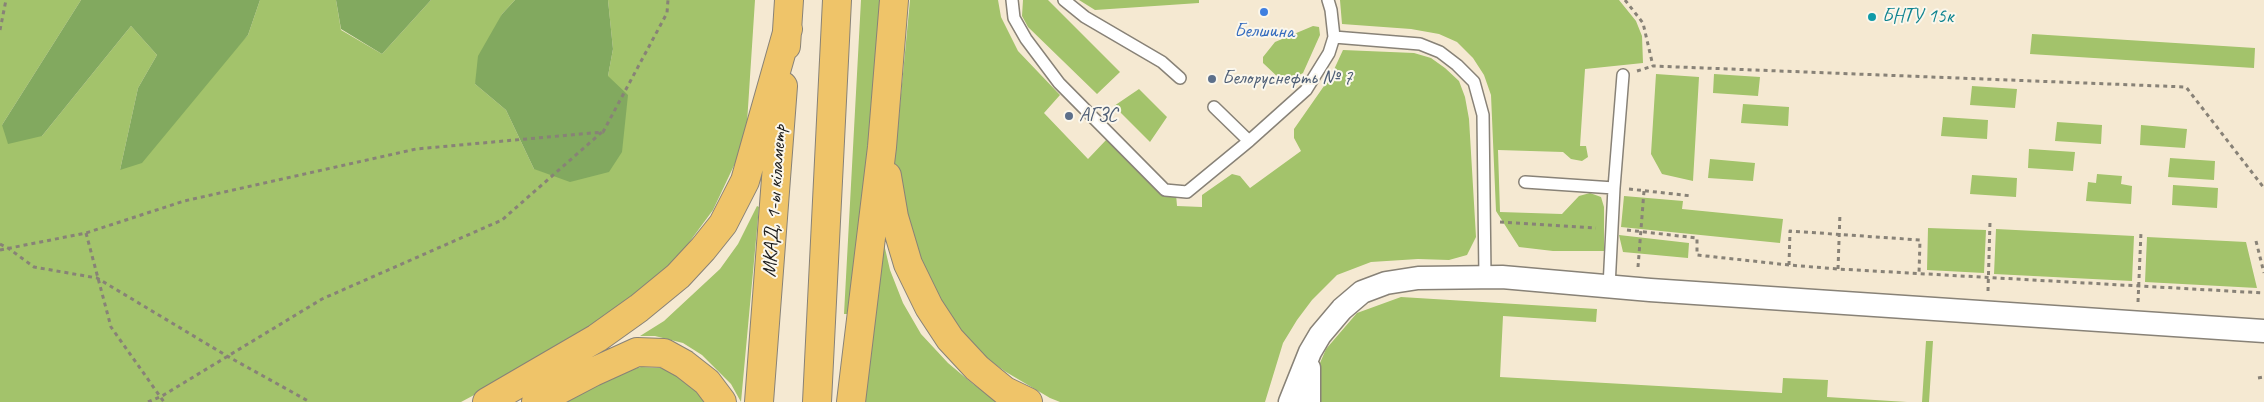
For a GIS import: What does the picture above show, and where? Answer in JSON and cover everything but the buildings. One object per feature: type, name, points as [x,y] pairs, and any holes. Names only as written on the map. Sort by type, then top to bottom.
[{"type":"highway","name":"МКАД, 1-ы кіламетр","points":[[760,402],[789,0]]},
{"type":"highway","points":[[817,402],[837,0]]},
{"type":"highway","points":[[851,402],[882,147],[894,0]]},
{"type":"highway","points":[[487,402],[598,338],[678,276],[704,249],[723,224],[744,181],[788,28]]},
{"type":"highway","points":[[882,147],[894,217],[908,264],[929,307],[950,339],[977,368],[1005,391],[1028,402]]},
{"type":"highway","points":[[536,402],[593,372],[637,352],[664,353],[684,364],[707,382],[722,402]]},
{"type":"street","points":[[1290,402],[1310,352],[1320,335],[1342,308],[1362,292],[1386,283],[1418,278],[1485,277],[2264,331]]},
{"type":"street","points":[[1309,402],[1310,352]]},
{"type":"lane","points":[[1012,0],[1014,18],[1026,39],[1059,83],[1165,190],[1187,192],[1249,141],[1306,90],[1329,53],[1334,37],[1328,0]]},
{"type":"lane","points":[[1064,0],[1085,17],[1162,62],[1180,78]]},
{"type":"lane","points":[[1334,37],[1420,44],[1440,52],[1458,65],[1474,82],[1483,115],[1485,277]]},
{"type":"lane","points":[[1610,287],[1611,229],[1623,75]]},
{"type":"lane","points":[[1214,107],[1249,141]]},
{"type":"lane","points":[[1525,182],[1614,188]]},
{"type":"path","points":[[0,30],[6,0]]},
{"type":"path","points":[[148,402],[162,396],[322,299],[502,220],[603,132],[668,13],[668,0]]},
{"type":"path","points":[[1625,0],[1643,24],[1654,66],[2186,87],[2264,188]]},
{"type":"path","points":[[0,250],[86,233],[184,202],[416,148],[603,132]]},
{"type":"path","points":[[1614,188],[1692,196]]},
{"type":"path","points":[[1637,288],[1644,191]]},
{"type":"path","points":[[1838,270],[1840,214]]},
{"type":"path","points":[[1484,221],[1611,229],[1697,238],[1696,255],[1838,270],[2264,293]]},
{"type":"path","points":[[1987,313],[1990,222]]},
{"type":"path","points":[[1789,265],[1790,231],[1920,240],[1919,274]]},
{"type":"path","points":[[2137,322],[2141,232]]},
{"type":"path","points":[[86,233],[111,327],[162,396],[164,402]]},
{"type":"path","points":[[2256,240],[2264,273]]},
{"type":"path","points":[[0,244],[34,267],[97,278],[228,356],[310,402]]},
{"type":"path","points":[[2258,378],[2264,377]]},
{"type":"green space","points":[[0,0],[81,0],[2,125],[42,136],[131,26],[157,55],[138,88],[120,170],[248,35],[260,0],[336,0],[341,30],[382,54],[431,0],[515,0],[502,14],[475,84],[506,110],[534,169],[608,76],[613,49],[608,0],[755,0],[747,123],[738,157],[713,210],[682,252],[646,290],[551,354],[461,402],[0,402]]},
{"type":"green space","points":[[81,0],[260,0],[248,35],[142,163],[120,170],[138,88],[157,55],[131,26],[42,136],[8,144],[2,125]]},
{"type":"green space","points":[[336,0],[431,0],[382,54],[341,29]]},
{"type":"green space","points":[[515,0],[608,0],[613,49],[608,76],[628,95],[622,152],[609,172],[570,182],[534,169],[506,110],[475,84],[478,56],[502,14]]},
{"type":"green space","points":[[861,0],[880,0],[869,185],[849,314],[844,314]]},
{"type":"green space","points":[[910,0],[998,0],[1001,17],[1018,51],[1060,95],[1044,113],[1088,159],[1107,139],[1176,194],[1177,206],[1202,207],[1202,195],[1232,174],[1240,176],[1250,188],[1301,151],[1294,138],[1294,129],[1331,76],[1343,50],[1414,53],[1431,58],[1459,81],[1465,97],[1469,119],[1476,237],[1467,255],[1449,260],[1418,259],[1371,262],[1337,275],[1312,300],[1283,343],[1265,402],[1060,402],[1050,398],[1006,372],[974,349],[930,289],[893,179]]},
{"type":"green space","points":[[1023,0],[1048,0],[1120,72],[1097,94],[1028,27],[1022,16]]},
{"type":"green space","points":[[1079,0],[1199,0],[1199,3],[1095,10]]},
{"type":"green space","points":[[1340,0],[1619,0],[1636,21],[1642,36],[1643,63],[1585,69],[1580,146],[1586,146],[1588,157],[1582,161],[1571,159],[1563,152],[1498,150],[1500,212],[1562,214],[1579,196],[1590,193],[1601,197],[1604,207],[1604,251],[1553,251],[1519,247],[1496,211],[1491,95],[1484,75],[1473,58],[1457,42],[1439,34],[1411,29],[1342,24]]},
{"type":"green space","points":[[1313,26],[1319,27],[1320,35],[1303,73],[1288,81],[1281,80],[1263,63],[1263,57],[1275,42]]},
{"type":"green space","points":[[2032,34],[2255,48],[2254,68],[2030,54]]},
{"type":"green space","points":[[1656,74],[1699,77],[1693,181],[1662,174],[1651,154]]},
{"type":"green space","points":[[1714,74],[1760,77],[1758,96],[1713,93]]},
{"type":"green space","points":[[1972,86],[2017,89],[2015,108],[1970,105]]},
{"type":"green space","points":[[1139,89],[1167,117],[1150,142],[1114,106]]},
{"type":"green space","points":[[1743,104],[1789,107],[1788,126],[1741,123]]},
{"type":"green space","points":[[1943,117],[1988,120],[1987,139],[1941,136]]},
{"type":"green space","points":[[2057,122],[2102,125],[2101,144],[2055,141]]},
{"type":"green space","points":[[2141,125],[2187,129],[2185,148],[2140,145]]},
{"type":"green space","points":[[2029,149],[2075,152],[2073,171],[2028,168]]},
{"type":"green space","points":[[2170,158],[2215,161],[2214,180],[2168,177]]},
{"type":"green space","points":[[1710,159],[1755,163],[1753,181],[1708,178]]},
{"type":"green space","points":[[2097,174],[2122,176],[2121,184],[2132,186],[2131,204],[2086,201],[2088,182],[2096,183]]},
{"type":"green space","points":[[1972,175],[2017,178],[2016,197],[1970,194]]},
{"type":"green space","points":[[2173,185],[2218,188],[2217,208],[2172,205]]},
{"type":"green space","points":[[1624,196],[1683,201],[1682,209],[1783,219],[1780,243],[1621,227]]},
{"type":"green space","points":[[757,206],[759,207],[741,402],[731,384],[702,355],[683,343],[655,336],[640,336],[664,321],[720,269],[738,244]]},
{"type":"green space","points":[[1928,228],[1986,230],[1984,273],[1927,270]]},
{"type":"green space","points":[[1996,229],[2134,236],[2132,281],[1994,274]]},
{"type":"green space","points":[[1619,235],[1689,243],[1688,258],[1623,252]]},
{"type":"green space","points":[[2147,237],[2246,242],[2257,288],[2145,282]]},
{"type":"green space","points":[[884,244],[890,270],[903,303],[921,334],[948,363],[999,402],[863,402]]},
{"type":"green space","points":[[1401,297],[1597,309],[1596,322],[1503,316],[1500,377],[1782,393],[1783,378],[1828,380],[1827,397],[1907,402],[1319,402],[1317,370],[1326,349],[1357,313]]},
{"type":"green space","points":[[1926,341],[1933,341],[1929,402],[1922,402]]},
{"type":"green space","points":[[641,367],[661,368],[682,376],[709,402],[566,402],[623,372]]},
{"type":"place","name":"Белшина","points":[[1264,12]]},
{"type":"place","name":"БНТУ 15к","points":[[1872,17]]},
{"type":"place","name":"Белоруснефть № 7","points":[[1212,79]]},
{"type":"place","name":"АГЗС","points":[[1069,116]]}]
